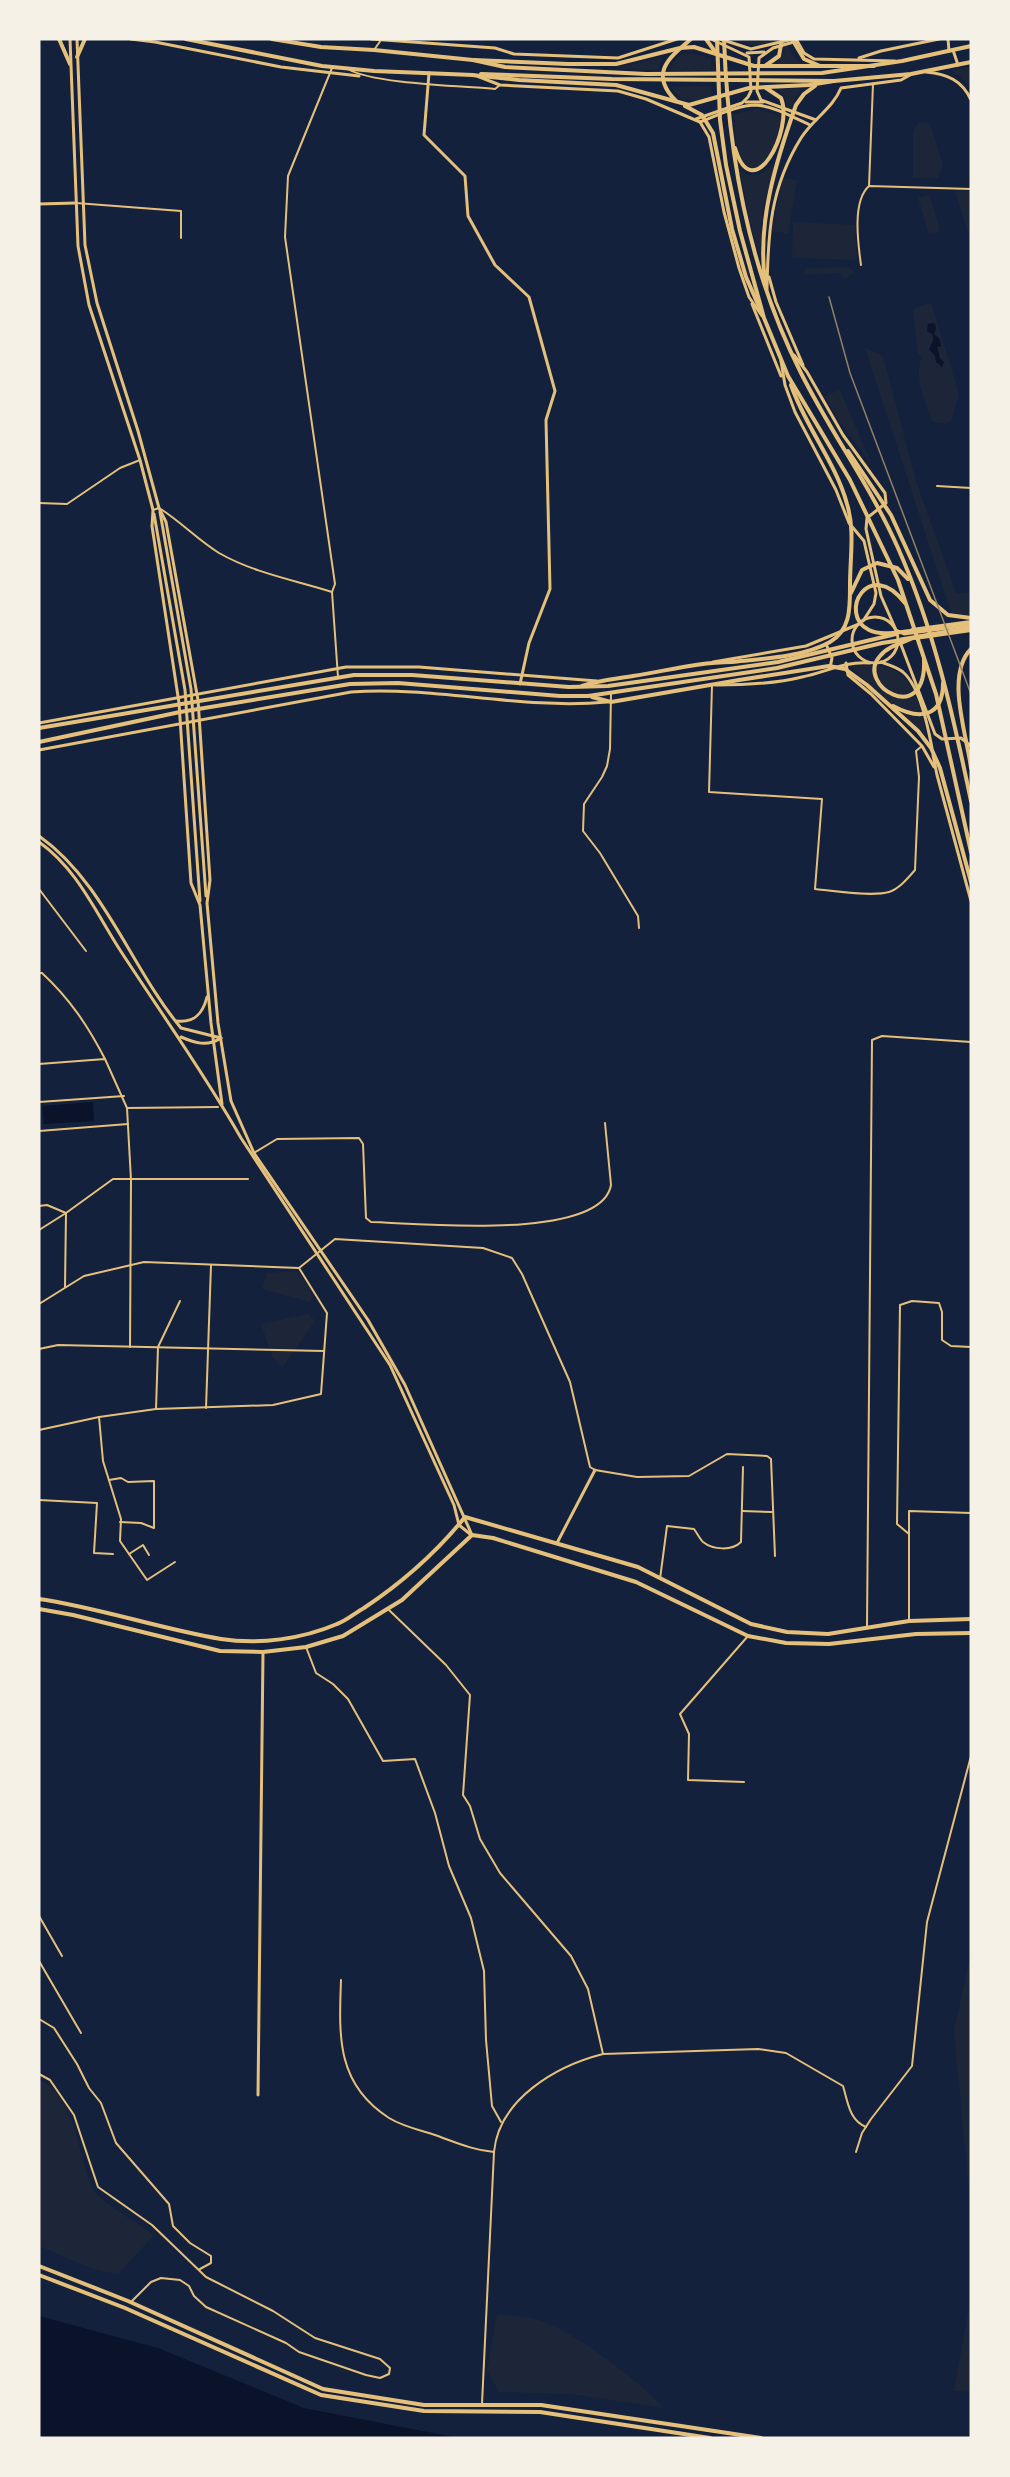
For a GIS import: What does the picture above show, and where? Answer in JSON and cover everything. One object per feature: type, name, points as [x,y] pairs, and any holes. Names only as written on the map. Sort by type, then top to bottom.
[{"type":"main road","points":[[59,39],[70,64]]},
{"type":"main road","points":[[77,57],[86,39]]},
{"type":"main road","points":[[186,39],[247,53],[346,68],[472,75],[834,81]]},
{"type":"main road","points":[[272,39],[321,47],[473,60],[616,64],[680,48],[694,47],[759,67],[874,66]]},
{"type":"main road","points":[[578,688],[597,681],[711,662],[732,662],[790,654],[831,642],[844,629],[849,615],[852,528],[847,504],[836,477],[800,409],[740,258],[725,201],[713,132],[702,115],[672,96],[664,76],[666,63],[691,39]]},
{"type":"main road","points":[[706,39],[709,46],[719,55]]},
{"type":"main road","points":[[721,39],[731,137],[745,218],[766,291],[800,371],[886,524],[913,587],[943,677],[958,733],[971,801]]},
{"type":"main road","points":[[721,39],[720,120],[728,177],[764,318]]},
{"type":"main road","points":[[759,67],[770,64],[779,56],[782,39]]},
{"type":"main road","points":[[795,40],[796,48],[811,63],[828,68]]},
{"type":"main road","points":[[473,60],[506,67],[539,70],[684,74],[822,73],[902,61],[971,46]]},
{"type":"main road","points":[[472,75],[519,81],[616,85],[682,104],[696,104],[741,89],[809,85],[911,74],[971,62]]},
{"type":"main road","points":[[766,291],[763,254],[764,224],[792,117],[804,93],[816,86],[834,81]]},
{"type":"main road","points":[[731,137],[736,153],[743,164],[751,169],[761,168],[774,153],[784,111],[781,98],[763,87]]},
{"type":"main road","points":[[788,375],[850,480],[882,542],[898,580],[924,652],[936,694],[971,852]]},
{"type":"main road","points":[[834,433],[866,475],[891,515],[930,600],[948,615],[971,624]]},
{"type":"main road","points":[[850,603],[858,575],[865,567],[877,563],[897,568],[913,587]]},
{"type":"main road","points":[[909,611],[895,591],[884,585],[876,584],[866,588],[856,602],[860,622],[869,630],[910,635]]},
{"type":"main road","points":[[39,742],[180,712],[330,686],[364,683],[409,684],[560,696],[611,694],[679,678],[791,660],[971,624]]},
{"type":"main road","points":[[39,728],[338,676],[395,675],[578,688],[777,668],[910,635],[971,624]]},
{"type":"main road","points":[[910,635],[879,656],[874,666],[881,686],[898,697],[913,694],[923,681],[924,652]]},
{"type":"main road","points":[[971,649],[960,664],[958,682],[971,768]]},
{"type":"main road","points":[[588,696],[610,702],[819,667],[838,667],[854,675],[918,731],[936,757],[971,882]]},
{"type":"main road","points":[[884,701],[913,715],[925,714],[933,710],[941,700],[943,677]]},
{"type":"main road","points":[[39,1599],[222,1639],[264,1641],[306,1635],[339,1624],[396,1587],[444,1543],[465,1517],[638,1567],[752,1624],[787,1632],[828,1634],[909,1621],[971,1619]]},
{"type":"main road","points":[[39,1609],[220,1650],[263,1652],[306,1647],[343,1636],[402,1600],[472,1535],[493,1538],[636,1582],[748,1636],[786,1643],[829,1644],[916,1634],[971,1633]]},
{"type":"main road","points":[[39,2266],[131,2302],[323,2389],[424,2404],[541,2405],[761,2438]]},
{"type":"main road","points":[[39,2275],[125,2308],[321,2395],[424,2411],[540,2412],[710,2438]]},
{"type":"street","points":[[70,39],[78,246],[90,305],[140,460],[153,510],[184,690],[200,905],[220,1105]]},
{"type":"street","points":[[77,39],[85,245],[97,303],[138,431],[159,508],[190,689],[220,1036],[231,1101],[254,1153],[368,1320],[405,1385],[472,1535]]},
{"type":"street","points":[[131,39],[281,67],[495,89],[500,85]]},
{"type":"street","points":[[371,39],[495,48],[514,54],[618,58],[677,39]]},
{"type":"street","points":[[711,39],[757,54],[795,40]]},
{"type":"street","points":[[721,39],[747,54],[751,61]]},
{"type":"street","points":[[855,60],[881,51],[939,39]]},
{"type":"street","points":[[948,39],[958,65]]},
{"type":"street","points":[[374,50],[381,40]]},
{"type":"street","points":[[742,52],[795,40]]},
{"type":"street","points":[[795,40],[804,52],[814,59],[875,58],[902,61]]},
{"type":"street","points":[[757,49],[757,103]]},
{"type":"street","points":[[750,106],[751,51]]},
{"type":"street","points":[[757,61],[767,51]]},
{"type":"street","points":[[333,67],[288,176],[285,237],[335,584],[332,592],[338,676]]},
{"type":"street","points":[[346,68],[359,76]]},
{"type":"street","points":[[429,72],[424,135],[465,177],[468,216],[495,265],[530,297],[555,391],[546,420],[550,589],[529,643],[520,684]]},
{"type":"street","points":[[925,72],[942,74],[954,79],[961,84],[971,100]]},
{"type":"street","points":[[766,291],[769,225],[780,179],[790,157],[810,125],[824,110],[833,105],[841,88],[901,80],[911,74]]},
{"type":"street","points":[[472,75],[500,85],[618,91],[696,118],[709,137],[731,241],[749,297],[795,412],[836,490],[849,523],[864,541],[876,593],[874,604],[863,621],[816,642],[711,662]]},
{"type":"street","points":[[861,265],[857,237],[861,195],[869,186],[873,84]]},
{"type":"street","points":[[742,103],[751,91]]},
{"type":"street","points":[[757,91],[765,102]]},
{"type":"street","points":[[732,109],[750,100],[810,125]]},
{"type":"street","points":[[696,118],[765,102],[816,120]]},
{"type":"street","points":[[700,122],[710,116]]},
{"type":"street","points":[[869,186],[971,189]]},
{"type":"street","points":[[39,204],[83,203],[181,211],[181,238]]},
{"type":"street","points":[[767,269],[776,302],[807,372],[837,425],[885,493],[886,503],[867,518],[866,529],[881,596],[935,734],[942,739],[961,738],[971,746]]},
{"type":"street","points":[[749,297],[764,318]]},
{"type":"street","points":[[791,352],[807,372]]},
{"type":"street","points":[[780,356],[785,385]]},
{"type":"street","points":[[39,503],[67,504],[120,468],[140,460]]},
{"type":"street","points":[[937,486],[971,488]]},
{"type":"street","points":[[153,510],[159,508],[177,519],[217,552],[251,569],[332,592]]},
{"type":"street","points":[[159,508],[166,522],[198,700],[210,880],[207,903]]},
{"type":"street","points":[[153,510],[152,526],[180,712],[191,882],[200,905]]},
{"type":"street","points":[[863,621],[879,618],[889,622],[902,634],[910,635]]},
{"type":"street","points":[[859,624],[855,630],[853,644],[859,656],[870,663]]},
{"type":"street","points":[[899,640],[910,635],[971,624]]},
{"type":"street","points":[[899,640],[892,656],[881,662],[846,663],[826,671],[771,682],[712,685],[709,792],[822,800],[815,889],[858,893],[889,892],[903,883],[915,870],[919,777],[916,751],[922,746]]},
{"type":"street","points":[[816,642],[825,643],[829,648],[832,664],[826,671]]},
{"type":"street","points":[[881,662],[903,672],[912,684],[926,722],[936,775],[971,901]]},
{"type":"street","points":[[846,663],[848,675],[871,694],[922,746],[936,775]]},
{"type":"street","points":[[39,723],[338,668],[393,666],[597,681]]},
{"type":"street","points":[[39,750],[328,694],[370,690],[541,704],[610,702]]},
{"type":"street","points":[[611,694],[610,749],[607,766],[603,777],[584,804],[582,831],[600,853],[638,916],[639,928]]},
{"type":"street","points":[[39,836],[55,848],[78,872],[181,1028],[220,1036]]},
{"type":"street","points":[[39,842],[57,855],[74,874],[120,950],[390,1365],[454,1505],[459,1525],[472,1535]]},
{"type":"street","points":[[39,890],[86,951]]},
{"type":"street","points":[[39,973],[42,973],[65,994],[88,1027],[128,1108],[131,1180],[130,1347]]},
{"type":"street","points":[[175,1020],[190,1021],[198,1016],[204,1008],[208,992]]},
{"type":"street","points":[[178,1036],[198,1044],[213,1043],[220,1036]]},
{"type":"street","points":[[867,1629],[872,1041],[882,1036],[971,1042]]},
{"type":"street","points":[[39,1064],[105,1059]]},
{"type":"street","points":[[39,1102],[124,1096]]},
{"type":"street","points":[[128,1108],[220,1105]]},
{"type":"street","points":[[254,1153],[277,1138],[359,1138],[363,1144],[366,1218],[371,1222],[527,1225],[590,1210],[609,1195],[611,1185],[605,1123]]},
{"type":"street","points":[[39,1131],[128,1124]]},
{"type":"street","points":[[39,1230],[113,1179],[248,1179]]},
{"type":"street","points":[[39,1206],[47,1205],[66,1213]]},
{"type":"street","points":[[65,1287],[66,1213]]},
{"type":"street","points":[[39,1304],[84,1276],[144,1262],[299,1268],[335,1239],[483,1248],[512,1258],[522,1274],[570,1382],[590,1467],[595,1470],[638,1477],[689,1476],[726,1454],[761,1454],[771,1459],[775,1556]]},
{"type":"street","points":[[206,1408],[211,1265]]},
{"type":"street","points":[[39,1430],[99,1417],[156,1409],[273,1406],[321,1394],[327,1313],[299,1268]]},
{"type":"street","points":[[909,1534],[897,1524],[900,1305],[912,1300],[939,1303],[942,1312],[942,1340],[951,1346],[971,1347]]},
{"type":"street","points":[[156,1409],[158,1347],[180,1301]]},
{"type":"street","points":[[39,1349],[58,1345],[324,1351]]},
{"type":"street","points":[[99,1417],[103,1461],[120,1522],[120,1541],[147,1581],[175,1562]]},
{"type":"street","points":[[660,1578],[667,1526],[694,1529],[704,1543],[727,1550],[736,1547],[741,1542],[743,1467]]},
{"type":"street","points":[[556,1543],[595,1470]]},
{"type":"street","points":[[108,1480],[121,1478],[128,1482],[154,1481],[154,1528],[141,1523],[120,1522]]},
{"type":"street","points":[[39,1500],[97,1503],[94,1553],[113,1554]]},
{"type":"street","points":[[909,1621],[909,1511],[971,1513]]},
{"type":"street","points":[[742,1512],[773,1512]]},
{"type":"street","points":[[129,1554],[143,1545],[149,1555]]},
{"type":"street","points":[[387,1608],[446,1665],[470,1695],[463,1795],[470,1806],[480,1839],[500,1874],[571,1956],[588,1989],[603,2054]]},
{"type":"street","points":[[744,1782],[688,1780],[689,1734],[680,1714],[748,1636]]},
{"type":"street","points":[[306,1647],[316,1673],[333,1684],[348,1699],[383,1761],[415,1759],[435,1813],[449,1866],[471,1918],[484,1971],[486,2040],[492,2106],[501,2122]]},
{"type":"street","points":[[258,2095],[263,1652]]},
{"type":"street","points":[[856,2152],[866,2127],[912,2066],[927,1922],[971,1756]]},
{"type":"street","points":[[39,1916],[62,1956]]},
{"type":"street","points":[[39,1961],[81,2033]]},
{"type":"street","points":[[341,1980],[341,2044],[345,2066],[356,2087],[390,2119],[463,2146],[494,2152]]},
{"type":"street","points":[[39,2019],[54,2028],[77,2064],[89,2088],[100,2103],[116,2143],[169,2204],[173,2226],[190,2243],[211,2256],[211,2263],[199,2270]]},
{"type":"street","points":[[482,2404],[496,2133],[501,2122],[518,2102],[552,2074],[587,2058],[603,2054],[758,2049],[786,2054],[843,2086],[852,2114],[859,2124],[866,2127]]},
{"type":"street","points":[[39,2074],[50,2080],[74,2115],[98,2187],[152,2225],[206,2277],[273,2312],[315,2338],[380,2359],[390,2368],[389,2374],[380,2378],[366,2375],[299,2352],[286,2343],[206,2307],[194,2296],[189,2286],[180,2280],[161,2278],[151,2282],[131,2302]]},
{"type":"shaded area","points":[[732,39],[779,39],[780,41],[755,46]]},
{"type":"shaded area","points":[[786,41],[792,55],[802,64],[776,65],[782,56]]},
{"type":"shaded area","points":[[695,54],[711,59],[711,70],[668,71],[678,56]]},
{"type":"shaded area","points":[[663,57],[657,70],[611,69]]},
{"type":"shaded area","points":[[971,66],[971,89],[960,76],[952,71]]},
{"type":"shaded area","points":[[711,86],[712,96],[696,101],[682,99],[670,87]]},
{"type":"shaded area","points":[[778,89],[802,89],[788,112],[785,98]]},
{"type":"shaded area","points":[[755,109],[782,116],[769,157],[763,164],[750,167],[740,157],[733,115]]},
{"type":"shaded area","points":[[927,122],[931,127],[943,165],[938,178],[913,178],[913,132],[918,123]]},
{"type":"shaded area","points":[[777,160],[764,203],[760,255],[750,222],[740,171],[751,175],[761,174]]},
{"type":"shaded area","points":[[783,178],[797,180],[788,234],[772,231]]},
{"type":"shaded area","points":[[955,191],[971,191],[971,242]]},
{"type":"shaded area","points":[[930,195],[940,231],[929,234],[918,198]]},
{"type":"shaded area","points":[[793,222],[855,225],[857,260],[792,258]]},
{"type":"shaded area","points":[[850,267],[854,273],[845,279],[840,273],[804,275],[805,268]]},
{"type":"shaded area","points":[[930,303],[959,394],[952,419],[946,424],[933,422],[920,382],[922,357],[918,353],[913,311]]},
{"type":"shaded area","points":[[928,324],[935,324],[934,334],[939,338],[941,346],[937,347],[940,358],[944,362],[942,367],[936,362],[935,356],[929,349],[933,335],[927,331]]},
{"type":"shaded area","points":[[865,348],[883,356],[916,481],[956,593],[971,593],[971,616],[951,612]]},
{"type":"shaded area","points":[[840,390],[872,465],[840,423],[825,396]]},
{"type":"shaded area","points":[[865,663],[889,668],[905,680],[916,697],[927,736],[850,666]]},
{"type":"shaded area","points":[[93,1102],[94,1121],[44,1124],[42,1106]]},
{"type":"shaded area","points":[[297,1271],[314,1295],[310,1302],[262,1289],[267,1273]]},
{"type":"shaded area","points":[[309,1314],[315,1321],[282,1368],[272,1356],[261,1324]]},
{"type":"shaded area","points":[[971,1952],[971,2213],[954,2031]]},
{"type":"shaded area","points":[[39,2080],[62,2100],[69,2114],[94,2191],[112,2207],[154,2235],[118,2274],[93,2269],[39,2246]]},
{"type":"shaded area","points":[[971,2296],[971,2392],[954,2391]]},
{"type":"shaded area","points":[[497,2314],[538,2320],[569,2334],[639,2384],[664,2408],[571,2394],[499,2392],[487,2371]]},
{"type":"shaded area","points":[[39,2316],[158,2348],[304,2408],[459,2438],[39,2438]]},
{"type":"railway","points":[[829,297],[850,373],[971,694]]}]
